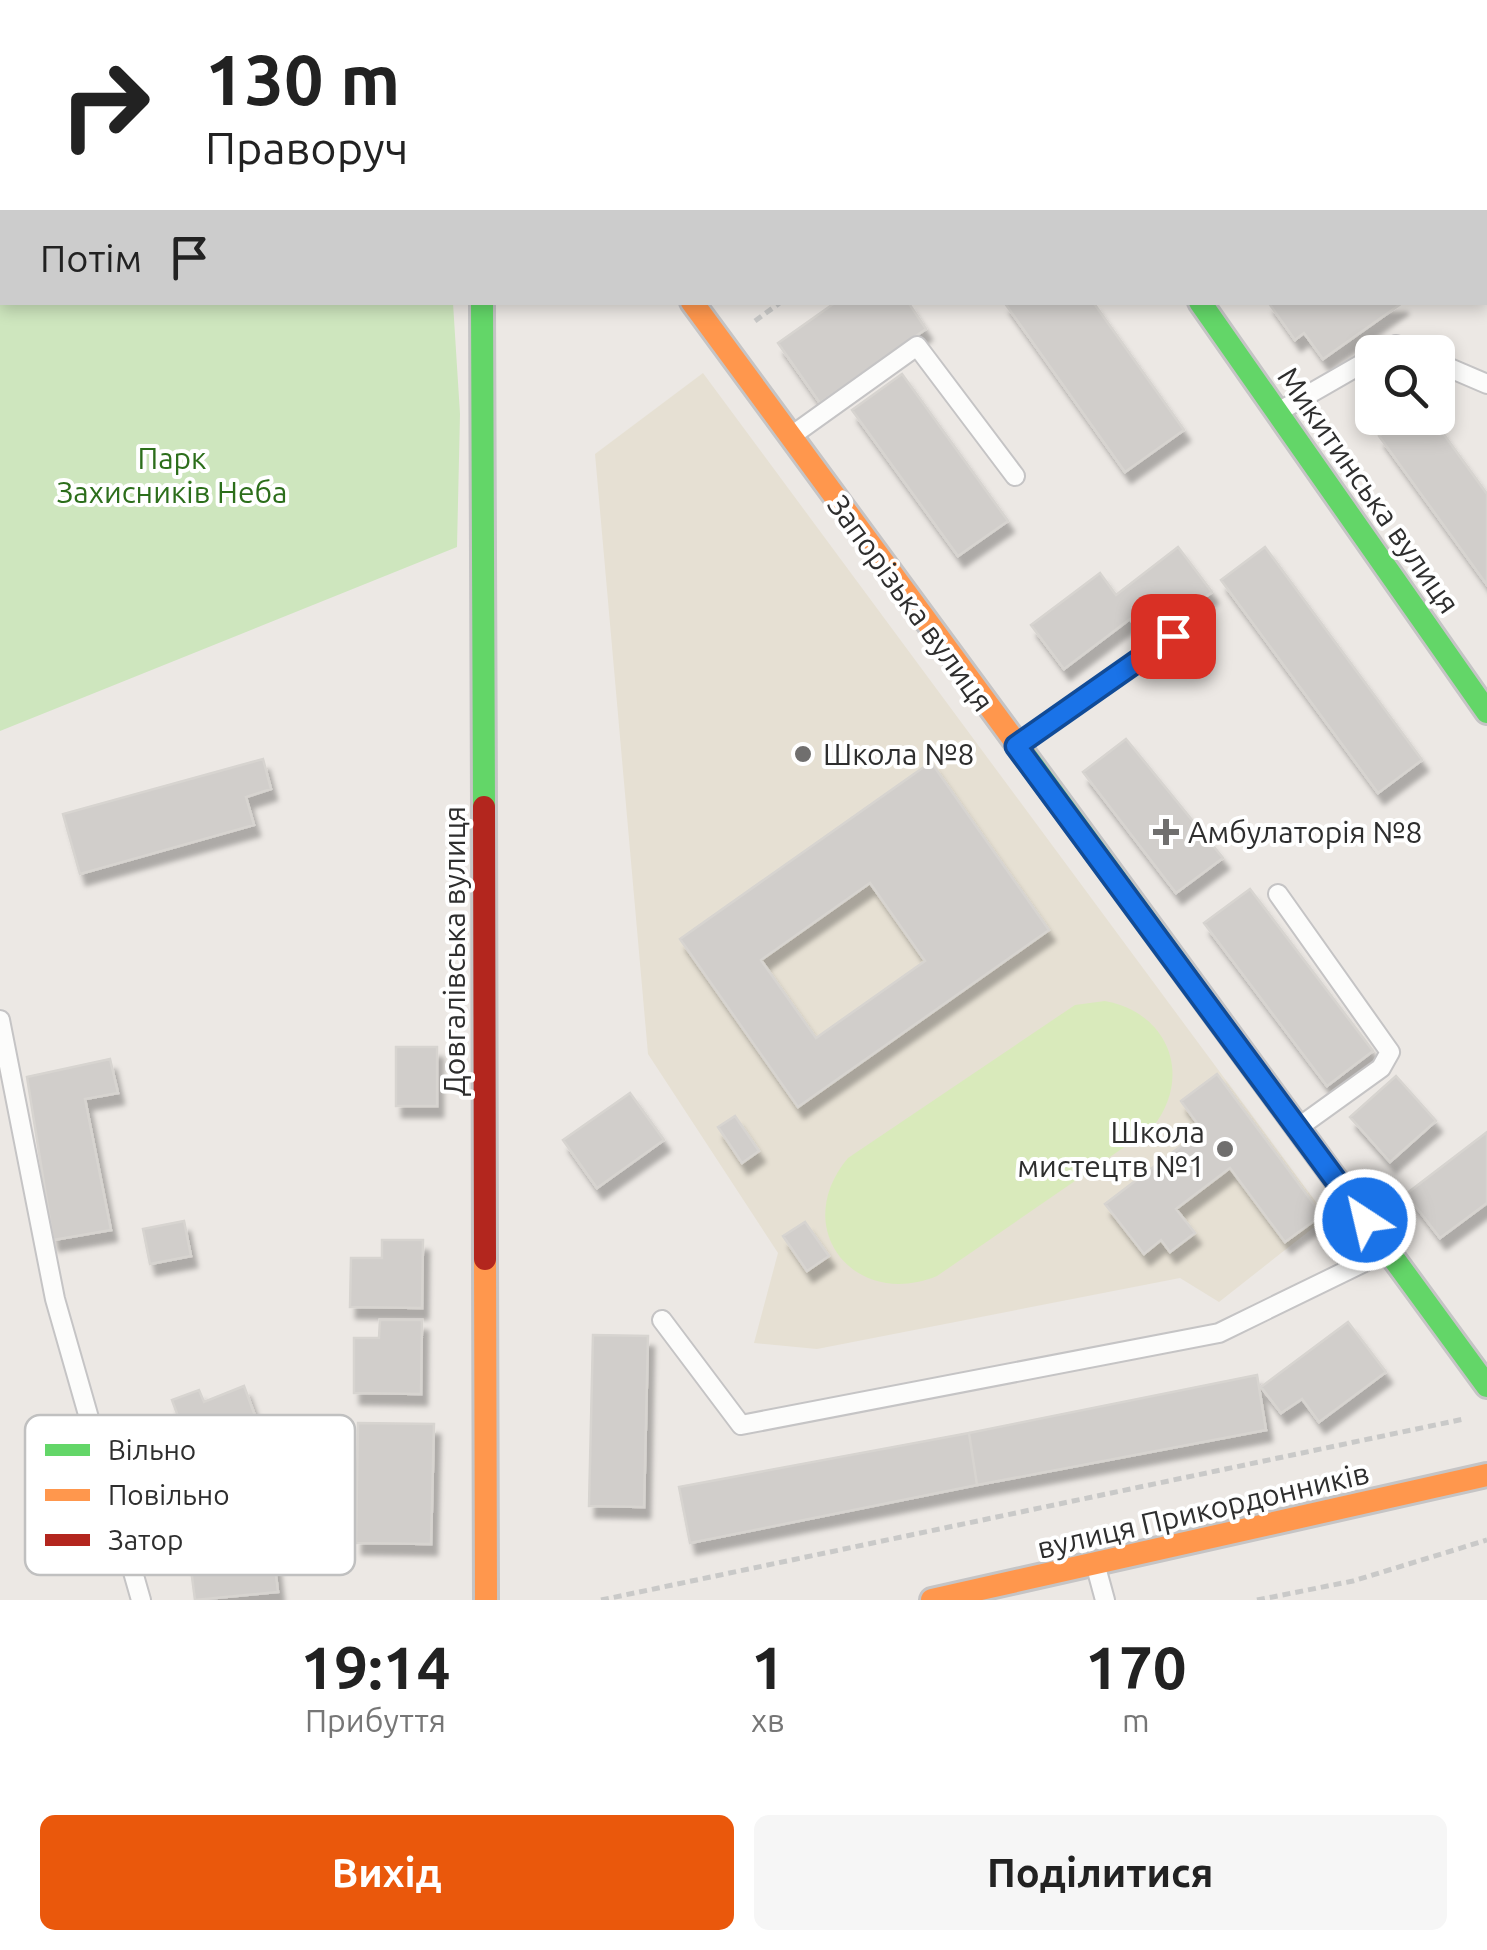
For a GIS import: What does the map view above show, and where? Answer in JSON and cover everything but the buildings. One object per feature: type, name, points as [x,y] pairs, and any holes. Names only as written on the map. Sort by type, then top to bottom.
[{"type":"main road","name":"Довгалівська вулиця","points":[[482,305],[486,1600]]},
{"type":"main road","name":"Запорізька вулиця","points":[[694,305],[1487,1386]]},
{"type":"main road","name":"Микитинська вулиця","points":[[1202,305],[1487,712]]},
{"type":"main road","name":"вулиця Прикордонників","points":[[932,1600],[1487,1475]]},
{"type":"lane","points":[[789,437],[918,346],[1015,476]]},
{"type":"lane","points":[[1278,412],[1355,368]]},
{"type":"lane","points":[[1455,370],[1487,384]]},
{"type":"lane","points":[[1016,746],[1204,613]]},
{"type":"lane","points":[[1278,894],[1390,1052],[1381,1068],[1299,1127]]},
{"type":"lane","points":[[0,1020],[56,1299],[89,1415]]},
{"type":"lane","points":[[662,1320],[741,1425],[1219,1333],[1388,1251]]},
{"type":"lane","points":[[1096,1566],[1105,1600]]},
{"type":"lane","points":[[134,1575],[141,1600]]},
{"type":"path","points":[[602,1600],[1468,1418]]},
{"type":"path","points":[[1257,1600],[1352,1581],[1487,1540]]},
{"type":"shaded area","name":"Школа №8","points":[[703,373],[1327,1217],[1219,1302],[1180,1278],[817,1349],[754,1343],[778,1253],[648,1054],[595,454]]},
{"type":"green space","name":"Парк Захисників Неба","points":[[0,305],[453,305],[460,414],[457,547],[0,731]]},
{"type":"green space","points":[[1105,1001],[1146,1019],[1168,1050],[1171,1089],[1152,1128],[937,1276],[907,1284],[880,1282],[857,1272],[839,1256],[828,1235],[825,1211],[831,1185],[848,1158],[1075,1005]]},
{"type":"traffic: fast","points":[[482,305],[484,807]]},
{"type":"traffic: fast","points":[[1202,305],[1487,712]]},
{"type":"traffic: fast","points":[[1025,755],[1487,1386]]},
{"type":"traffic: slow","points":[[694,305],[1025,755]]},
{"type":"traffic: slow","points":[[485,1259],[486,1600]]},
{"type":"traffic: slow","points":[[932,1600],[1487,1475]]},
{"type":"traffic: jam","points":[[484,807],[485,1259]]},
{"type":"place","name":"Школа №8","points":[[803,754]]},
{"type":"place","name":"Амбулаторія №8","points":[[1166,832]]},
{"type":"place","name":"Школа мистецтв №1","points":[[1225,1149]]},
{"type":"route","points":[[1173,636],[1016,746],[1365,1220]]}]
